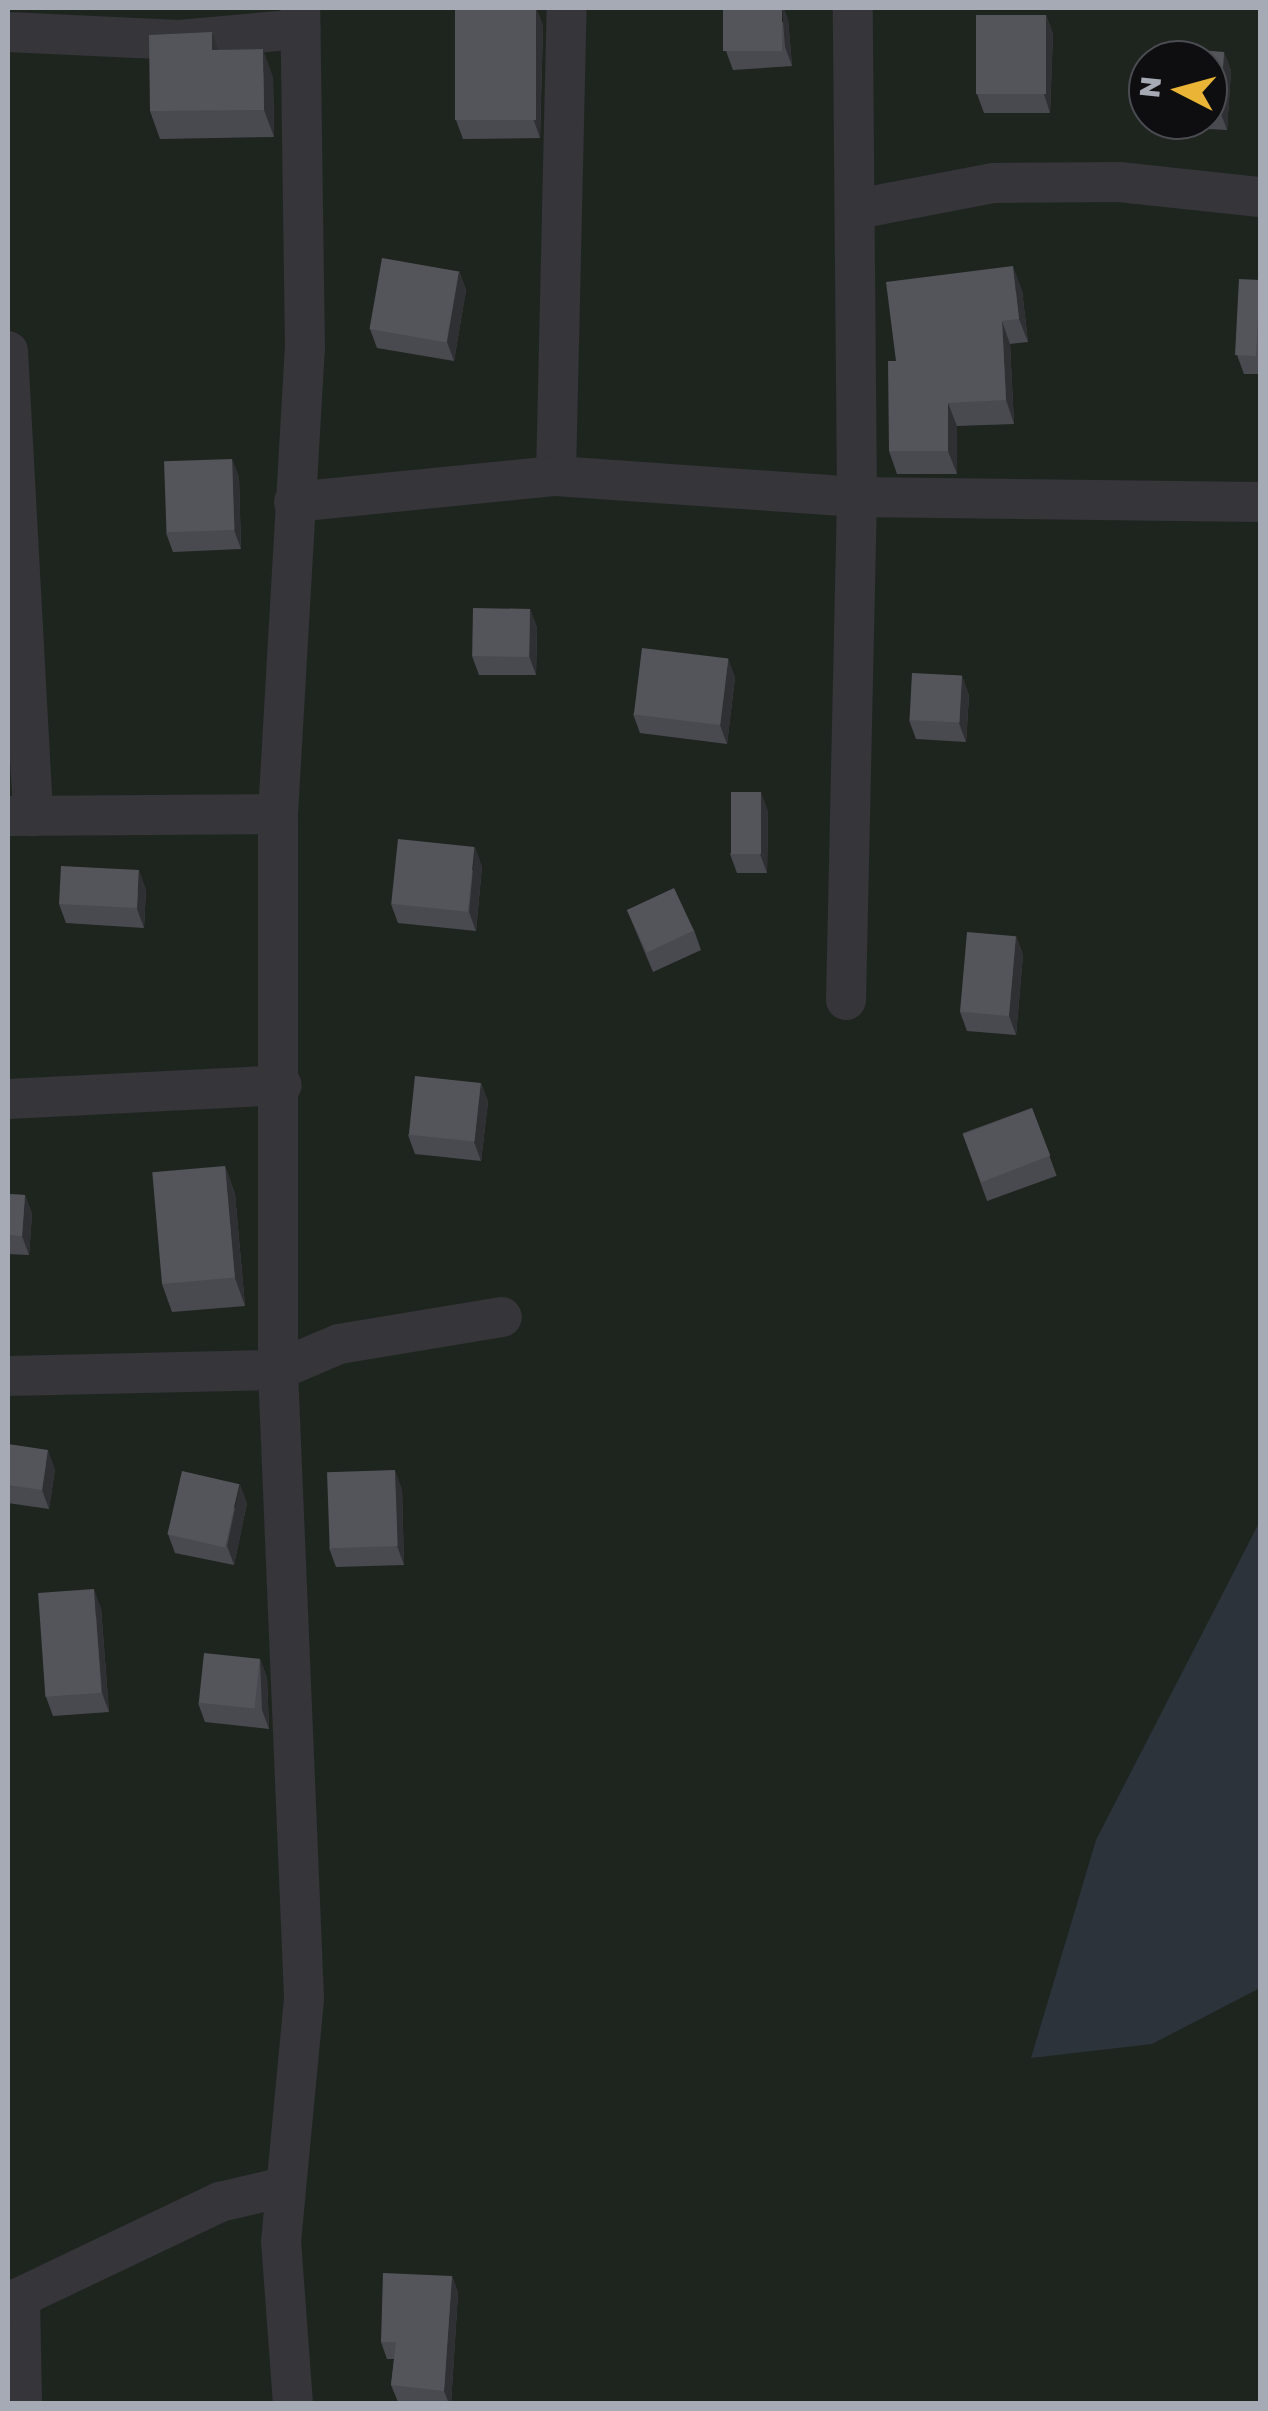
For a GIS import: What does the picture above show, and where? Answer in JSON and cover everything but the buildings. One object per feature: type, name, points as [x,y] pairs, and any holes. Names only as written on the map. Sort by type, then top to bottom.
[{"type":"street","points":[[556,476],[567,8]]},
{"type":"street","points":[[846,1000],[857,496],[853,8]]},
{"type":"street","points":[[8,32],[179,40],[301,18],[308,230],[278,814],[282,1085],[278,1370],[304,1998],[284,2187],[293,2404]]},
{"type":"street","points":[[857,208],[992,183],[1119,182],[1260,198]]},
{"type":"street","points":[[8,352],[20,816],[278,814]]},
{"type":"street","points":[[294,502],[418,482],[556,476],[857,496],[1260,502]]},
{"type":"street","points":[[8,1099],[282,1085]]},
{"type":"street","points":[[8,1376],[278,1370],[339,1344],[502,1317]]},
{"type":"street","points":[[22,2404],[14,2300],[220,2202],[284,2187]]},
{"type":"shaded area","points":[[8,8],[1260,8],[1260,2403],[8,2403]]},
{"type":"shaded area","points":[[1260,1521],[1260,1988],[1152,2044],[1031,2058],[1096,1840]]}]
